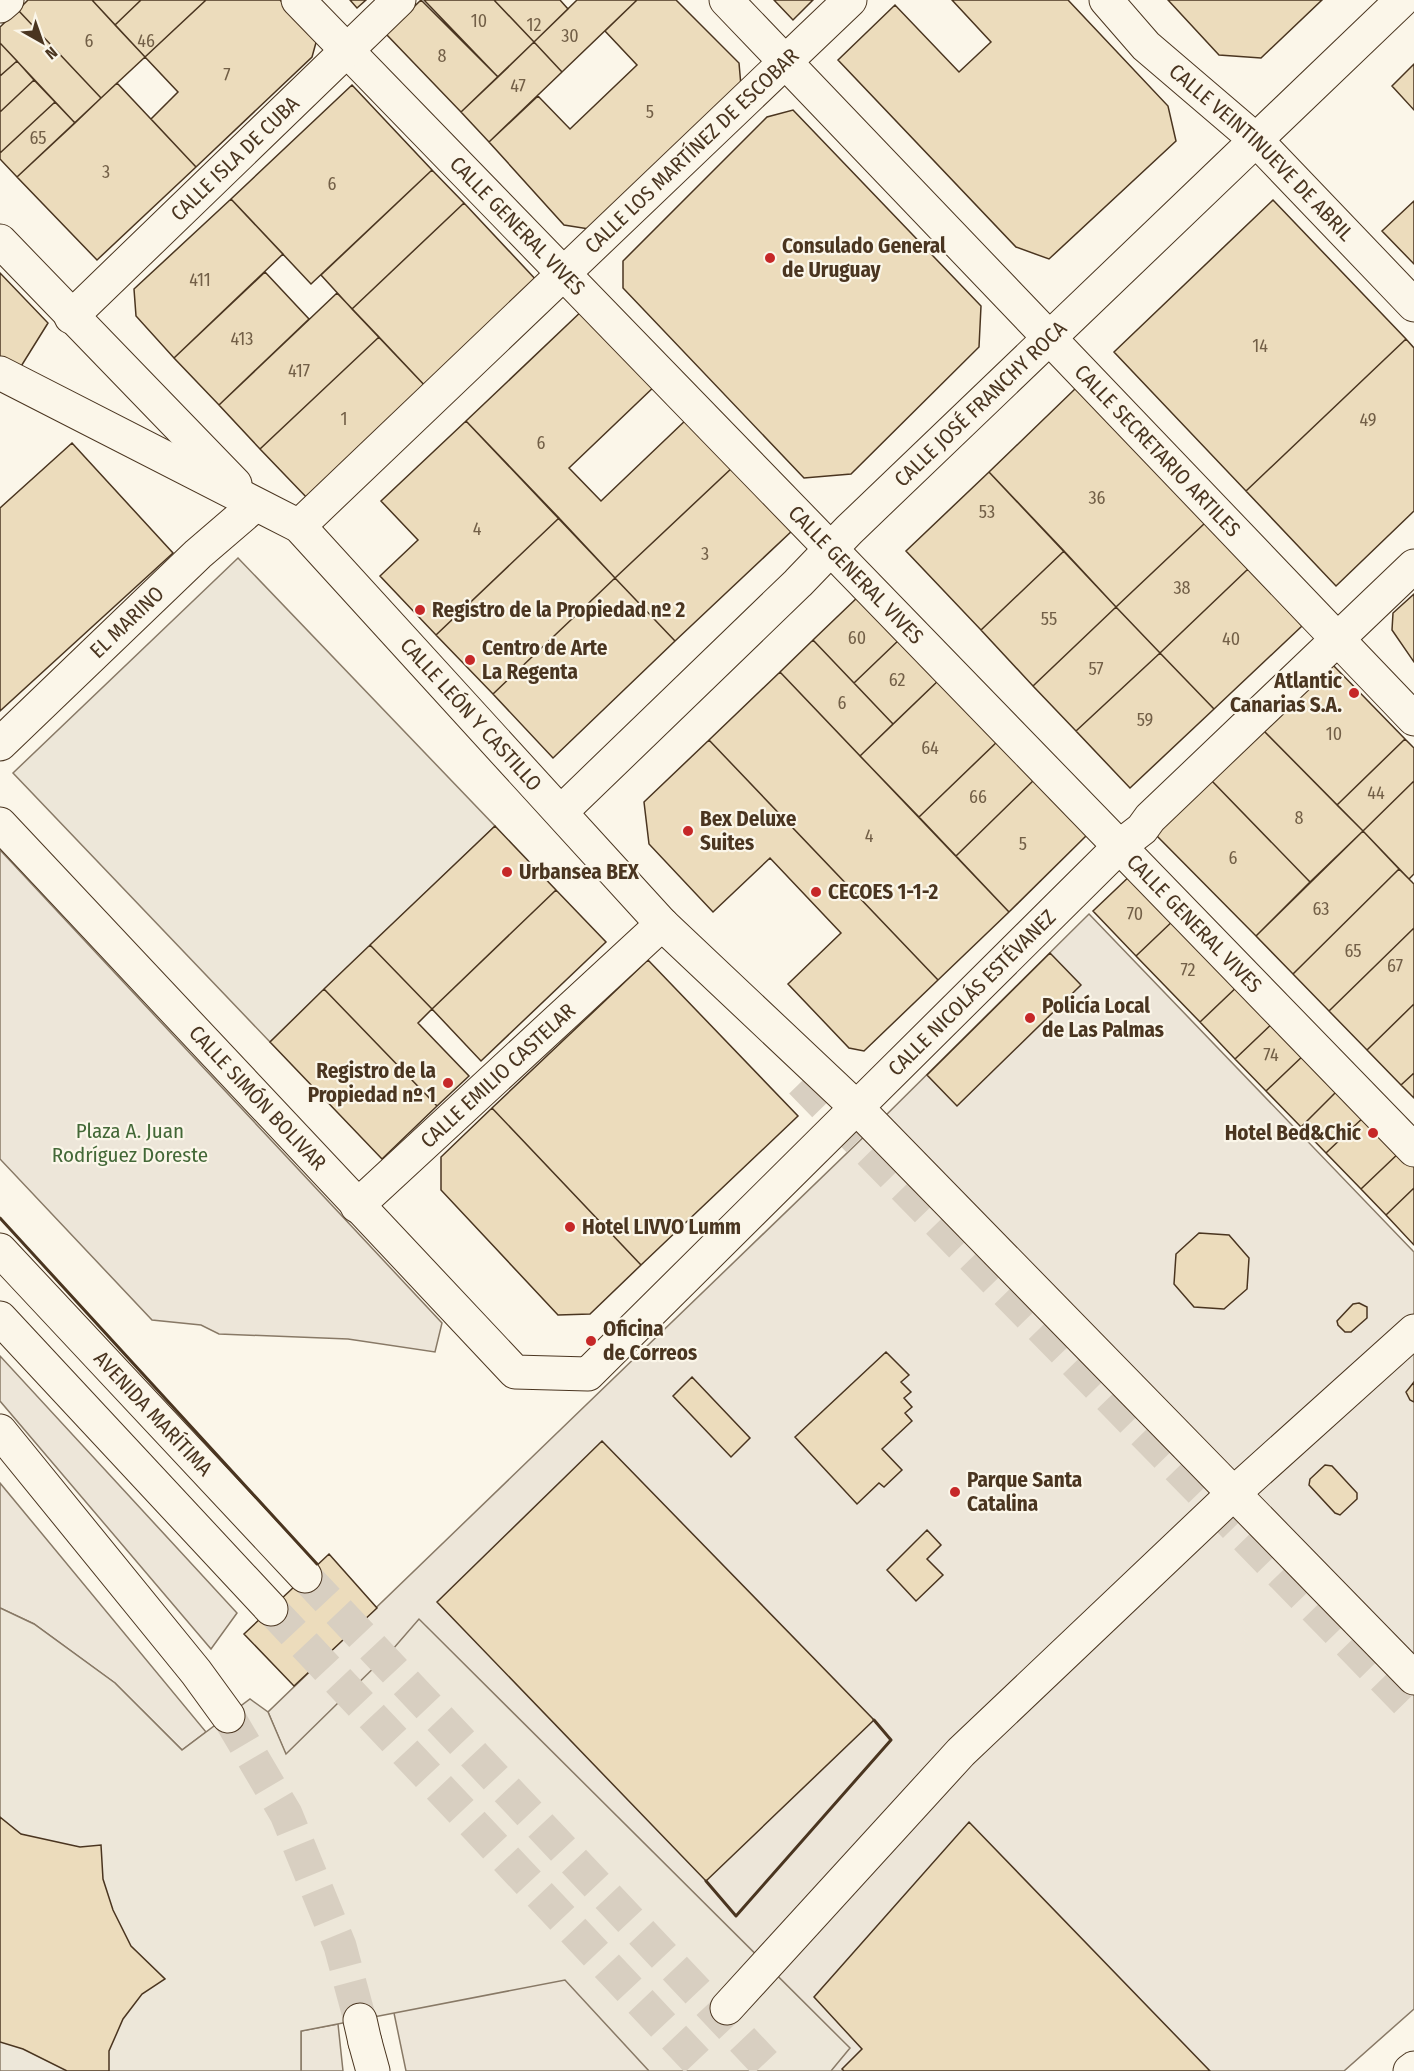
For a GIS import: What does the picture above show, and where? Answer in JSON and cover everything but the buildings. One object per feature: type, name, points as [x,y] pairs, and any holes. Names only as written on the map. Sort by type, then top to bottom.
[{"type":"main road","points":[[0,6],[7,0]]},
{"type":"main road","name":"CALLE GENERAL VIVES","points":[[298,0],[1414,1150]]},
{"type":"main road","name":"CALLE ISLA DE CUBA","points":[[71,317],[399,0]]},
{"type":"main road","name":"CALLE SECRETARIO ARTILES","points":[[726,0],[1414,719]]},
{"type":"main road","name":"CALLE LOS MARTÍNEZ DE ESCOBAR","points":[[298,526],[850,0]]},
{"type":"main road","name":"CALLE VEINTINUEVE DE ABRIL","points":[[1106,0],[1146,46],[1256,140],[1414,305]]},
{"type":"main road","name":"CALLE JOSÉ FRANCHY ROCA","points":[[562,811],[831,548],[1402,0]]},
{"type":"main road","name":"CALLE LEÓN Y CASTILLO","points":[[0,241],[255,505]]},
{"type":"main road","name":"CALLE LEÓN Y CASTILLO","points":[[0,373],[298,526],[562,811],[659,935],[801,1082]]},
{"type":"main road","name":"EL MARINO","points":[[0,744],[198,554],[255,505]]},
{"type":"main road","name":"CALLE NICOLÁS ESTÉVANEZ","points":[[515,1372],[588,1374],[1120,846],[1142,829],[1150,818],[1414,566]]},
{"type":"main road","name":"CALLE SIMÓN BOLIVAR","points":[[0,824],[515,1372]]},
{"type":"main road","name":"CALLE LEÓN Y CASTILLO","points":[[659,935],[857,1108],[1414,1678]]},
{"type":"main road","name":"CALLE EMILIO CASTELAR","points":[[357,1206],[659,935]]},
{"type":"main road","name":"AVENIDA MARÍTIMA","points":[[0,1250],[305,1576]]},
{"type":"main road","points":[[0,1318],[271,1608]]},
{"type":"main road","points":[[727,2008],[961,1752],[1234,1493],[1414,1331]]},
{"type":"main road","points":[[0,1431],[196,1672],[228,1716]]},
{"type":"main road","points":[[1410,2071],[1414,2067]]},
{"type":"green space","name":"Plaza A. Juan Rodríguez Doreste","points":[[0,850],[442,1323],[435,1352],[348,1339],[219,1334],[201,1325],[152,1320],[0,1159]]},
{"type":"green space","name":"Parque Santa Catalina","points":[[1089,914],[1414,1252],[1414,2009],[1344,2071],[406,2071],[394,2013],[268,1712],[875,1126]]},
{"type":"green space","points":[[0,1356],[237,1613],[211,1649],[0,1401]]},
{"type":"green space","points":[[0,1483],[206,1732],[182,1750],[115,1683],[34,1624],[0,1608]]},
{"type":"green space","points":[[338,2024],[343,2071],[301,2071],[301,2031]]},
{"type":"shaded area","points":[[238,558],[495,826],[270,1042],[13,773]]},
{"type":"shaded area","points":[[0,1608],[34,1624],[115,1683],[182,1750],[250,1699],[268,1712],[286,1754],[393,1649],[419,1619],[850,2048],[831,2071],[649,2071],[565,1980],[301,2031],[301,2071],[0,2071]]},
{"type":"tunnel","points":[[801,1082],[1414,1710]]},
{"type":"tunnel","points":[[305,1576],[772,2071]]},
{"type":"tunnel","points":[[271,1609],[706,2071]]},
{"type":"tunnel","points":[[228,1716],[286,1814],[340,1946],[360,2020]]},
{"type":"wall","points":[[0,1218],[317,1564]]},
{"type":"wall","points":[[706,1881],[736,1916],[891,1740],[874,1720]]},
{"type":"place","name":"Consulado General de Uruguay","points":[[770,258]]},
{"type":"place","name":"Registro de la Propiedad nº 2","points":[[420,610]]},
{"type":"place","name":"Centro de Arte La Regenta","points":[[470,660]]},
{"type":"place","name":"Atlantic Canarias S.A.","points":[[1354,693]]},
{"type":"place","name":"Bex Deluxe Suites","points":[[688,831]]},
{"type":"place","name":"Urbansea BEX","points":[[507,872]]},
{"type":"place","name":"CECOES 1-1-2","points":[[816,892]]},
{"type":"place","name":"Policía Local de Las Palmas","points":[[1030,1018]]},
{"type":"place","name":"Registro de la Propiedad nº 1","points":[[448,1083]]},
{"type":"place","name":"Hotel Bed&Chic","points":[[1373,1133]]},
{"type":"place","name":"Hotel LIVVO Lumm","points":[[570,1227]]},
{"type":"place","name":"Oficina de Correos","points":[[591,1341]]},
{"type":"place","name":"Parque Santa Catalina","points":[[955,1492]]}]
